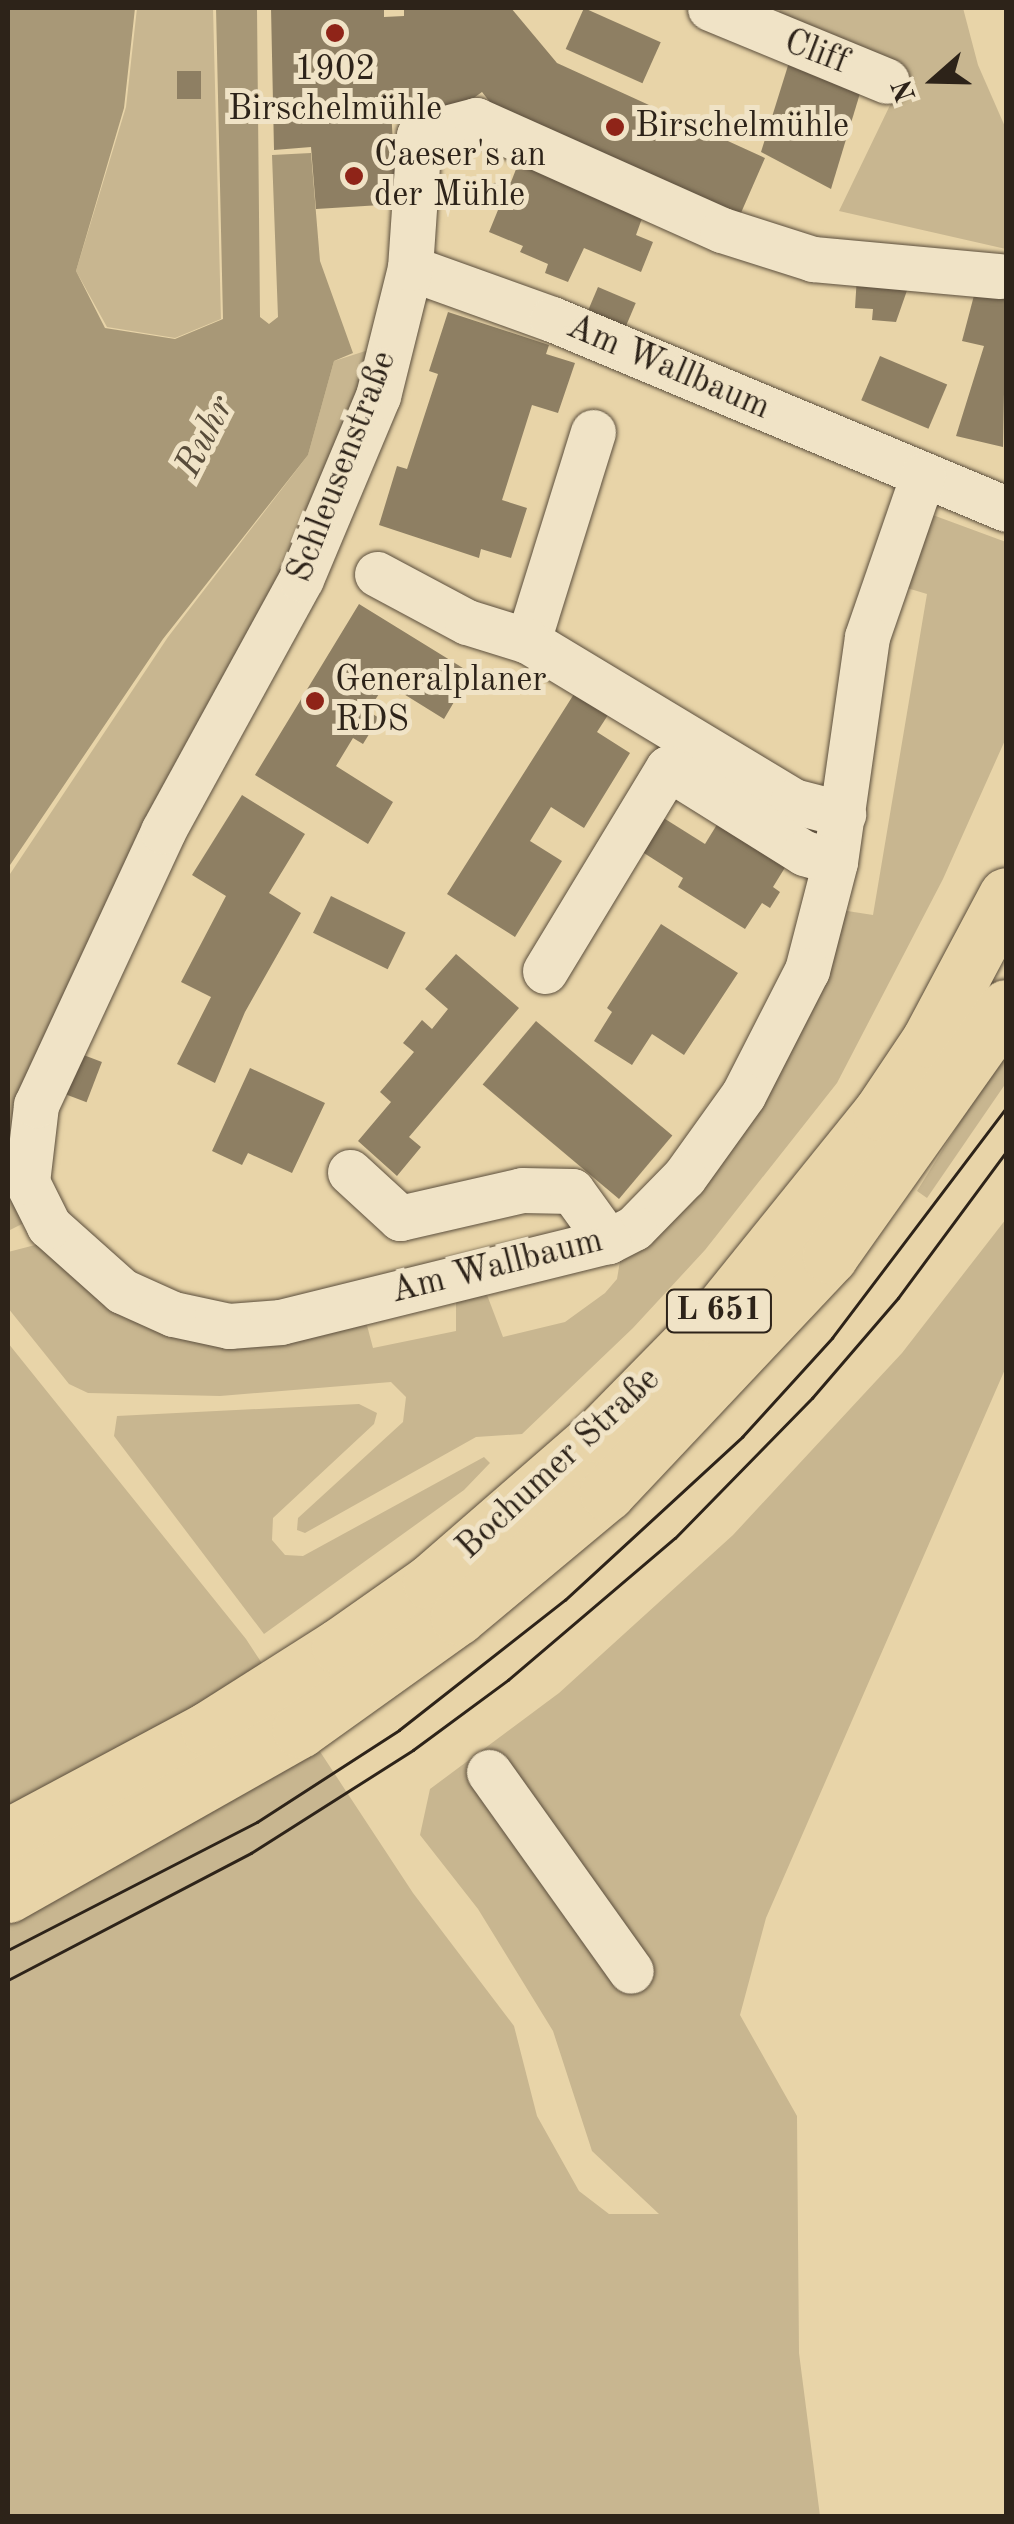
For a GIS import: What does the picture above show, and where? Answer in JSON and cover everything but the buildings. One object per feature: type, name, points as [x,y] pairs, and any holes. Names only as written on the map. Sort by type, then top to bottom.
[{"type":"main road","name":"Bochumer Straße","points":[[8,1895],[226,1776],[353,1665],[430,1582],[544,1485],[716,1316],[880,1114],[929,1040],[1006,895]]},
{"type":"main road","name":"Bochumer Straße","points":[[8,1836],[208,1729],[353,1665],[607,1493],[737,1360],[841,1241],[1006,1006]]},
{"type":"street","name":"Cliff","points":[[738,14],[887,81]]},
{"type":"street","name":"Schleusenstraße","points":[[49,1226],[28,1182],[26,1148],[36,1105],[164,832],[302,579],[378,396],[410,268],[419,136],[476,120],[722,230],[813,259],[1000,276]]},
{"type":"street","name":"Am Wallbaum","points":[[410,268],[1006,509]]},
{"type":"street","points":[[528,641],[593,432]]},
{"type":"street","name":"Am Wallbaum","points":[[49,1226],[122,1291],[172,1314],[229,1326],[281,1322],[608,1241],[634,1228],[673,1189],[742,1095],[807,970],[835,862],[867,637],[924,475]]},
{"type":"street","points":[[377,574],[467,622],[528,641],[792,801],[843,814]]},
{"type":"street","points":[[545,970],[668,768],[804,853],[835,862]]},
{"type":"street","points":[[350,1172],[400,1218],[522,1190],[572,1191],[608,1241]]},
{"type":"street","points":[[489,1772],[631,1971]]},
{"type":"shaded area","points":[[137,8],[213,8],[221,319],[175,338],[107,327],[76,271],[126,107]]},
{"type":"shaded area","points":[[781,8],[963,8],[978,65],[1006,129],[1006,249],[839,211],[906,72],[774,22]]},
{"type":"shaded area","points":[[378,347],[297,580],[23,1107],[26,1222],[8,1231],[8,877],[168,637],[308,455],[334,361]]},
{"type":"shaded area","points":[[930,514],[1006,542],[1006,738],[943,879],[837,1083],[705,1250],[633,1328],[522,1434],[476,1437],[305,1533],[297,1530],[298,1518],[403,1422],[406,1397],[391,1382],[220,1396],[88,1393],[69,1384],[8,1308],[8,1252],[43,1243],[111,1301],[364,1314],[373,1348],[456,1331],[456,1292],[484,1287],[503,1337],[565,1322],[605,1293],[617,1279],[621,1255],[841,910],[873,915],[927,594],[897,585]]},
{"type":"shaded area","points":[[1006,1048],[1006,1083],[927,1198],[917,1191]]},
{"type":"shaded area","points":[[1006,1219],[1006,1367],[766,1918],[740,2015],[797,2116],[799,2353],[820,2516],[8,2516],[8,1343],[246,1639],[413,1893],[514,2026],[537,2116],[579,2191],[609,2214],[659,2214],[592,2151],[553,2031],[478,1909],[420,1835],[430,1789],[559,1693],[733,1535],[902,1353]]},
{"type":"shaded area","points":[[359,1404],[377,1413],[374,1424],[273,1518],[272,1540],[285,1555],[303,1556],[484,1457],[490,1463],[464,1490],[264,1634],[114,1436],[117,1416]]},
{"type":"water","name":"Ruhr","points":[[8,8],[135,8],[124,108],[76,271],[105,328],[175,339],[223,319],[216,8],[257,8],[260,317],[269,324],[278,317],[272,155],[311,153],[320,261],[353,353],[334,361],[308,455],[163,639],[8,868]]},
{"type":"tram line","points":[[8,1950],[257,1822],[399,1730],[565,1600],[742,1437],[832,1338],[1006,1108]]},
{"type":"tram line","points":[[8,1980],[251,1853],[413,1750],[508,1680],[675,1538],[812,1398],[898,1298],[1006,1152]]},
{"type":"place","name":"1902 Birschelmühle","points":[[335,33]]},
{"type":"place","name":"Birschelmühle","points":[[615,127]]},
{"type":"place","name":"Caeser's an der Mühle","points":[[354,176]]},
{"type":"place","name":"Generalplaner RDS","points":[[315,701]]}]
